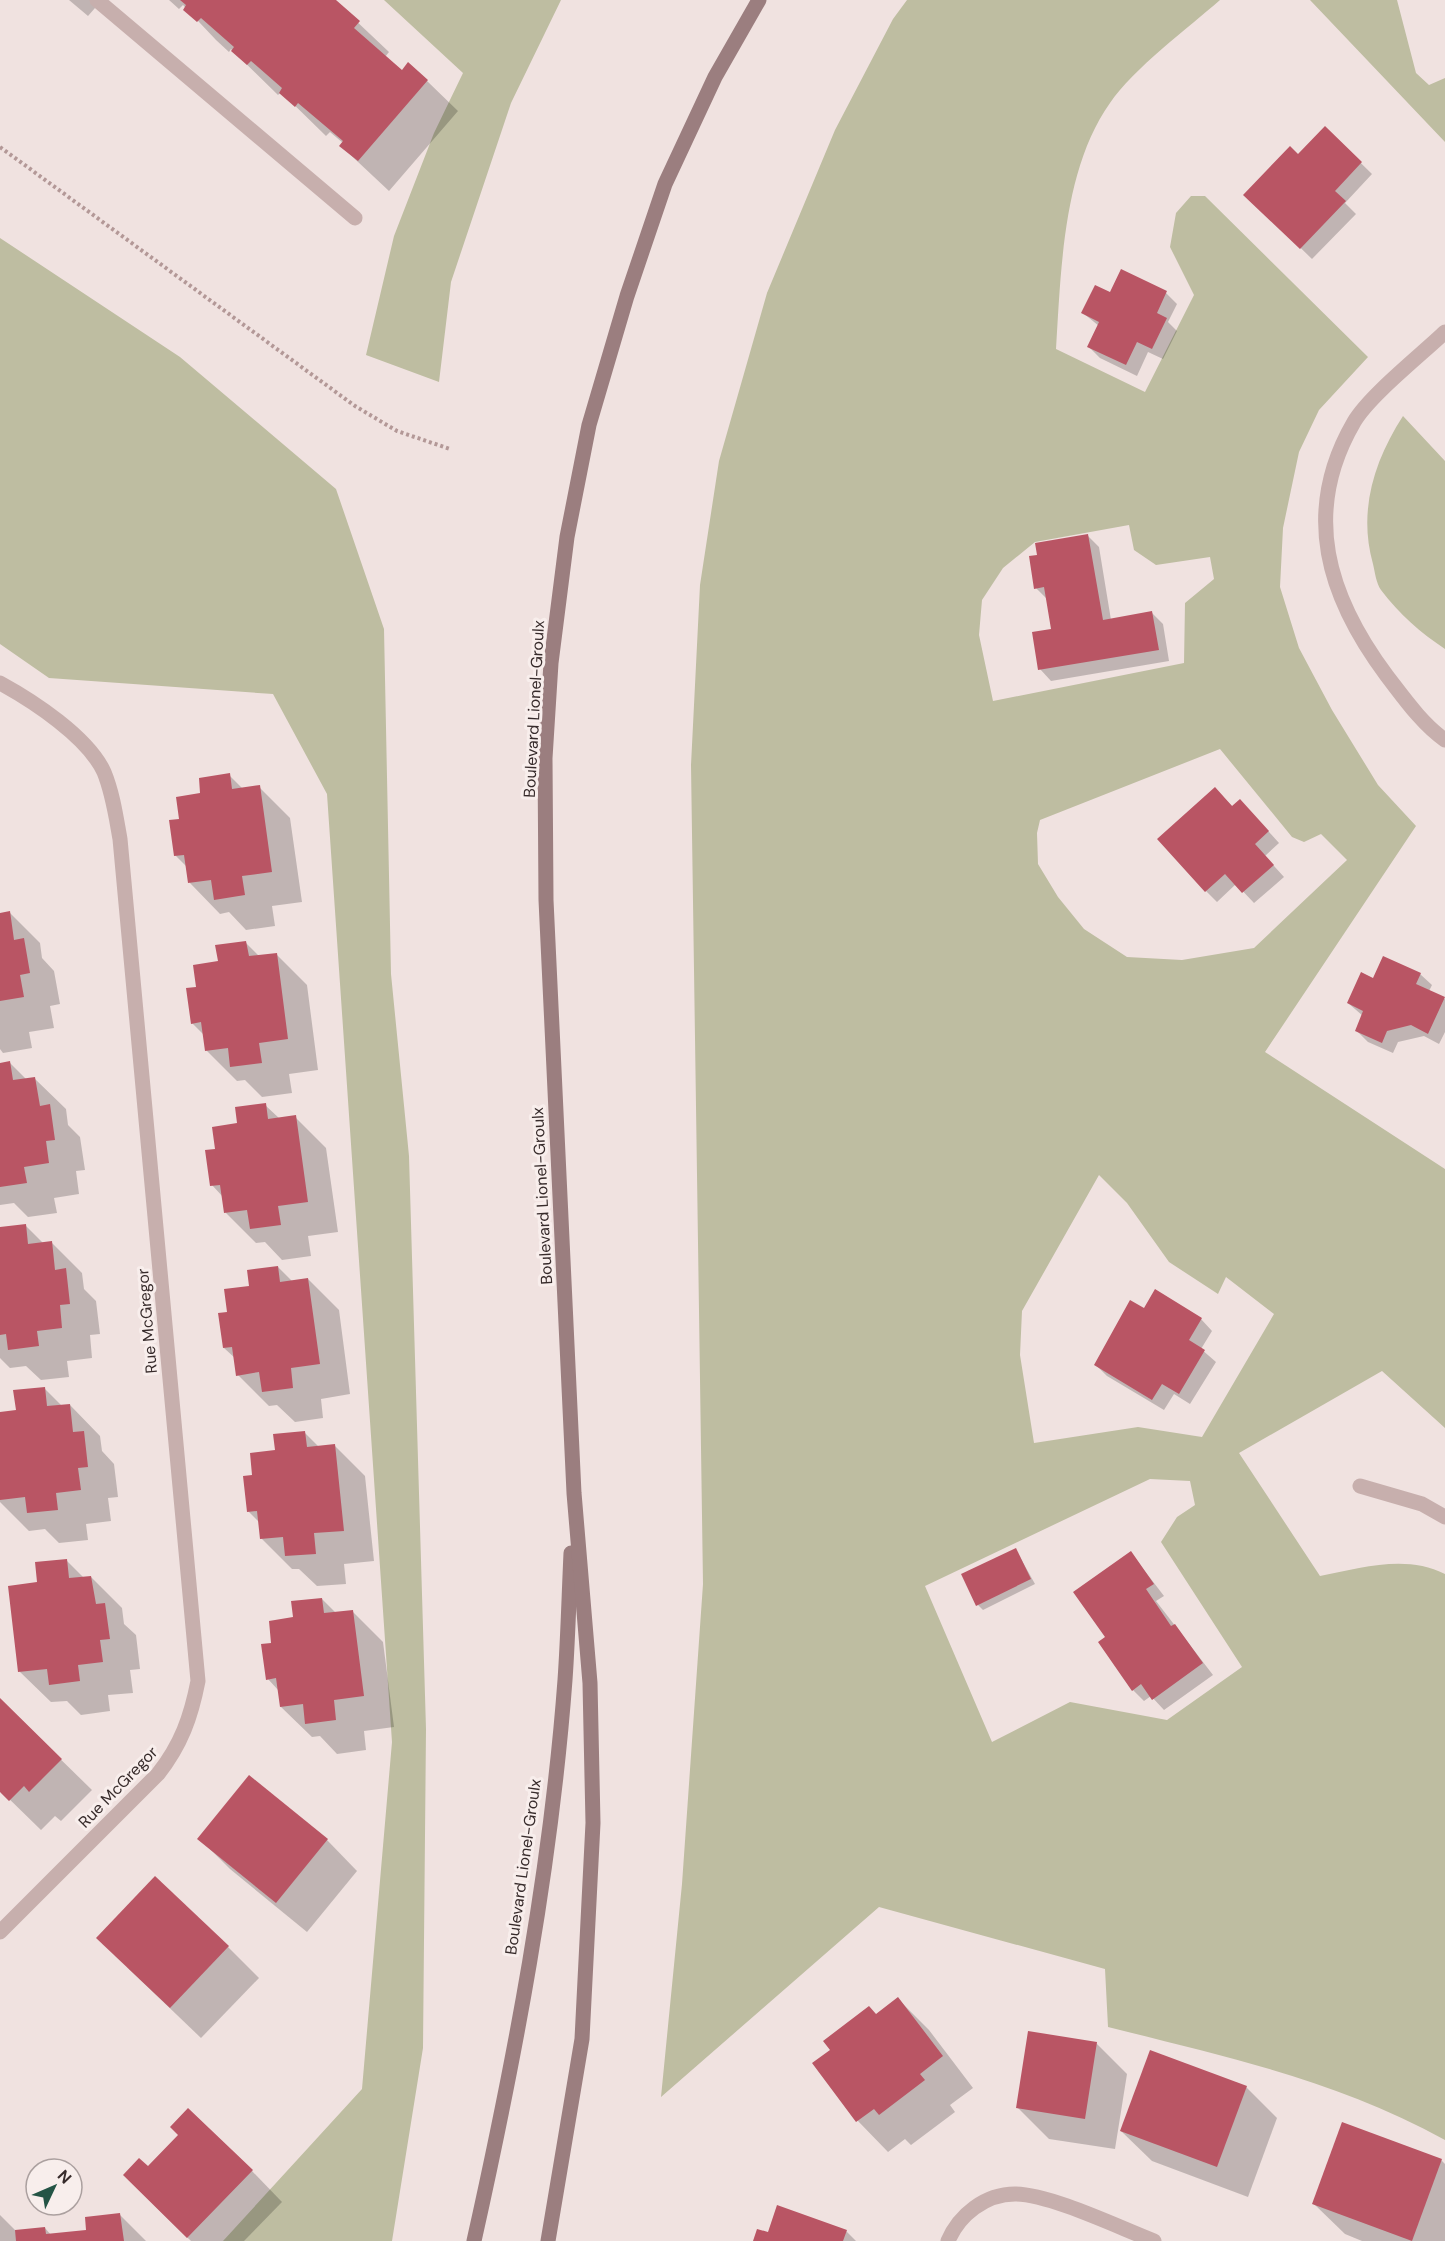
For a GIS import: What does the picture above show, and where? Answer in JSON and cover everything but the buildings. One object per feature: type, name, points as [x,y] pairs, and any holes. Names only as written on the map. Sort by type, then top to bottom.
[{"type":"main road","name":"Boulevard Lionel-Groulx","points":[[548,2241],[582,2039],[593,1823],[590,1683],[574,1493],[546,900],[546,758],[551,663],[567,537],[589,424],[627,296],[665,184],[715,76],[759,0]]},
{"type":"main road","name":"Boulevard Lionel-Groulx","points":[[474,2241],[494,2152],[528,1966],[550,1814],[565,1681],[574,1493]]},
{"type":"street","points":[[97,0],[355,218]]},
{"type":"street","points":[[1445,332],[1354,420],[1335,464],[1326,498],[1325,538],[1332,573],[1349,618],[1403,697],[1445,740]]},
{"type":"street","name":"Rue McGregor","points":[[0,683],[22,695],[62,723],[103,770],[114,801],[120,839],[198,1681],[190,1722],[173,1755],[158,1774],[0,1932]]},
{"type":"street","points":[[1360,1486],[1422,1504],[1445,1517]]},
{"type":"street","points":[[948,2241],[952,2230],[969,2209],[1015,2194],[1057,2204],[1154,2241]]},
{"type":"path","points":[[0,147],[355,406],[398,432],[450,449]]},
{"type":"green space","points":[[384,0],[561,0],[511,103],[451,282],[439,382],[366,355],[394,236],[434,133],[463,73]]},
{"type":"green space","points":[[907,0],[1220,0],[1132,76],[1110,103],[1094,129],[1082,158],[1067,221],[1056,349],[1145,392],[1194,295],[1170,247],[1176,213],[1191,196],[1205,196],[1368,357],[1319,410],[1299,452],[1283,528],[1280,587],[1299,648],[1332,710],[1378,785],[1416,826],[1265,1052],[1445,1169],[1445,1428],[1382,1371],[1239,1453],[1320,1576],[1383,1564],[1415,1565],[1445,1574],[1445,2140],[1363,2101],[1322,2086],[1238,2060],[1108,2027],[1105,1969],[879,1907],[661,2097],[682,1884],[703,1584],[691,765],[700,585],[719,461],[767,293],[835,130],[893,19]],"holes":[[[1129,525],[1134,550],[1156,565],[1210,557],[1214,579],[1185,603],[1184,663],[993,701],[979,635],[982,600],[1003,568],[1035,542]],[[1220,749],[1292,837],[1304,842],[1321,834],[1347,860],[1254,948],[1182,960],[1127,957],[1084,929],[1058,897],[1038,864],[1037,833],[1040,820]],[[1099,1175],[1127,1203],[1169,1262],[1218,1294],[1226,1277],[1274,1314],[1202,1437],[1138,1427],[1034,1443],[1020,1355],[1022,1311]],[[1150,1479],[1190,1481],[1195,1505],[1177,1517],[1161,1542],[1242,1667],[1167,1720],[1070,1702],[992,1742],[925,1586]]]},
{"type":"green space","points":[[1310,0],[1397,0],[1416,73],[1429,85],[1445,78],[1445,142]]},
{"type":"green space","points":[[0,238],[180,357],[336,489],[384,629],[391,974],[409,1156],[426,1729],[423,2048],[392,2241],[223,2241],[362,2089],[392,1742],[327,794],[273,694],[49,678],[0,644]]},
{"type":"green space","points":[[1403,416],[1445,461],[1445,649],[1411,623],[1381,590],[1369,544],[1368,506],[1372,487],[1384,451]]}]
